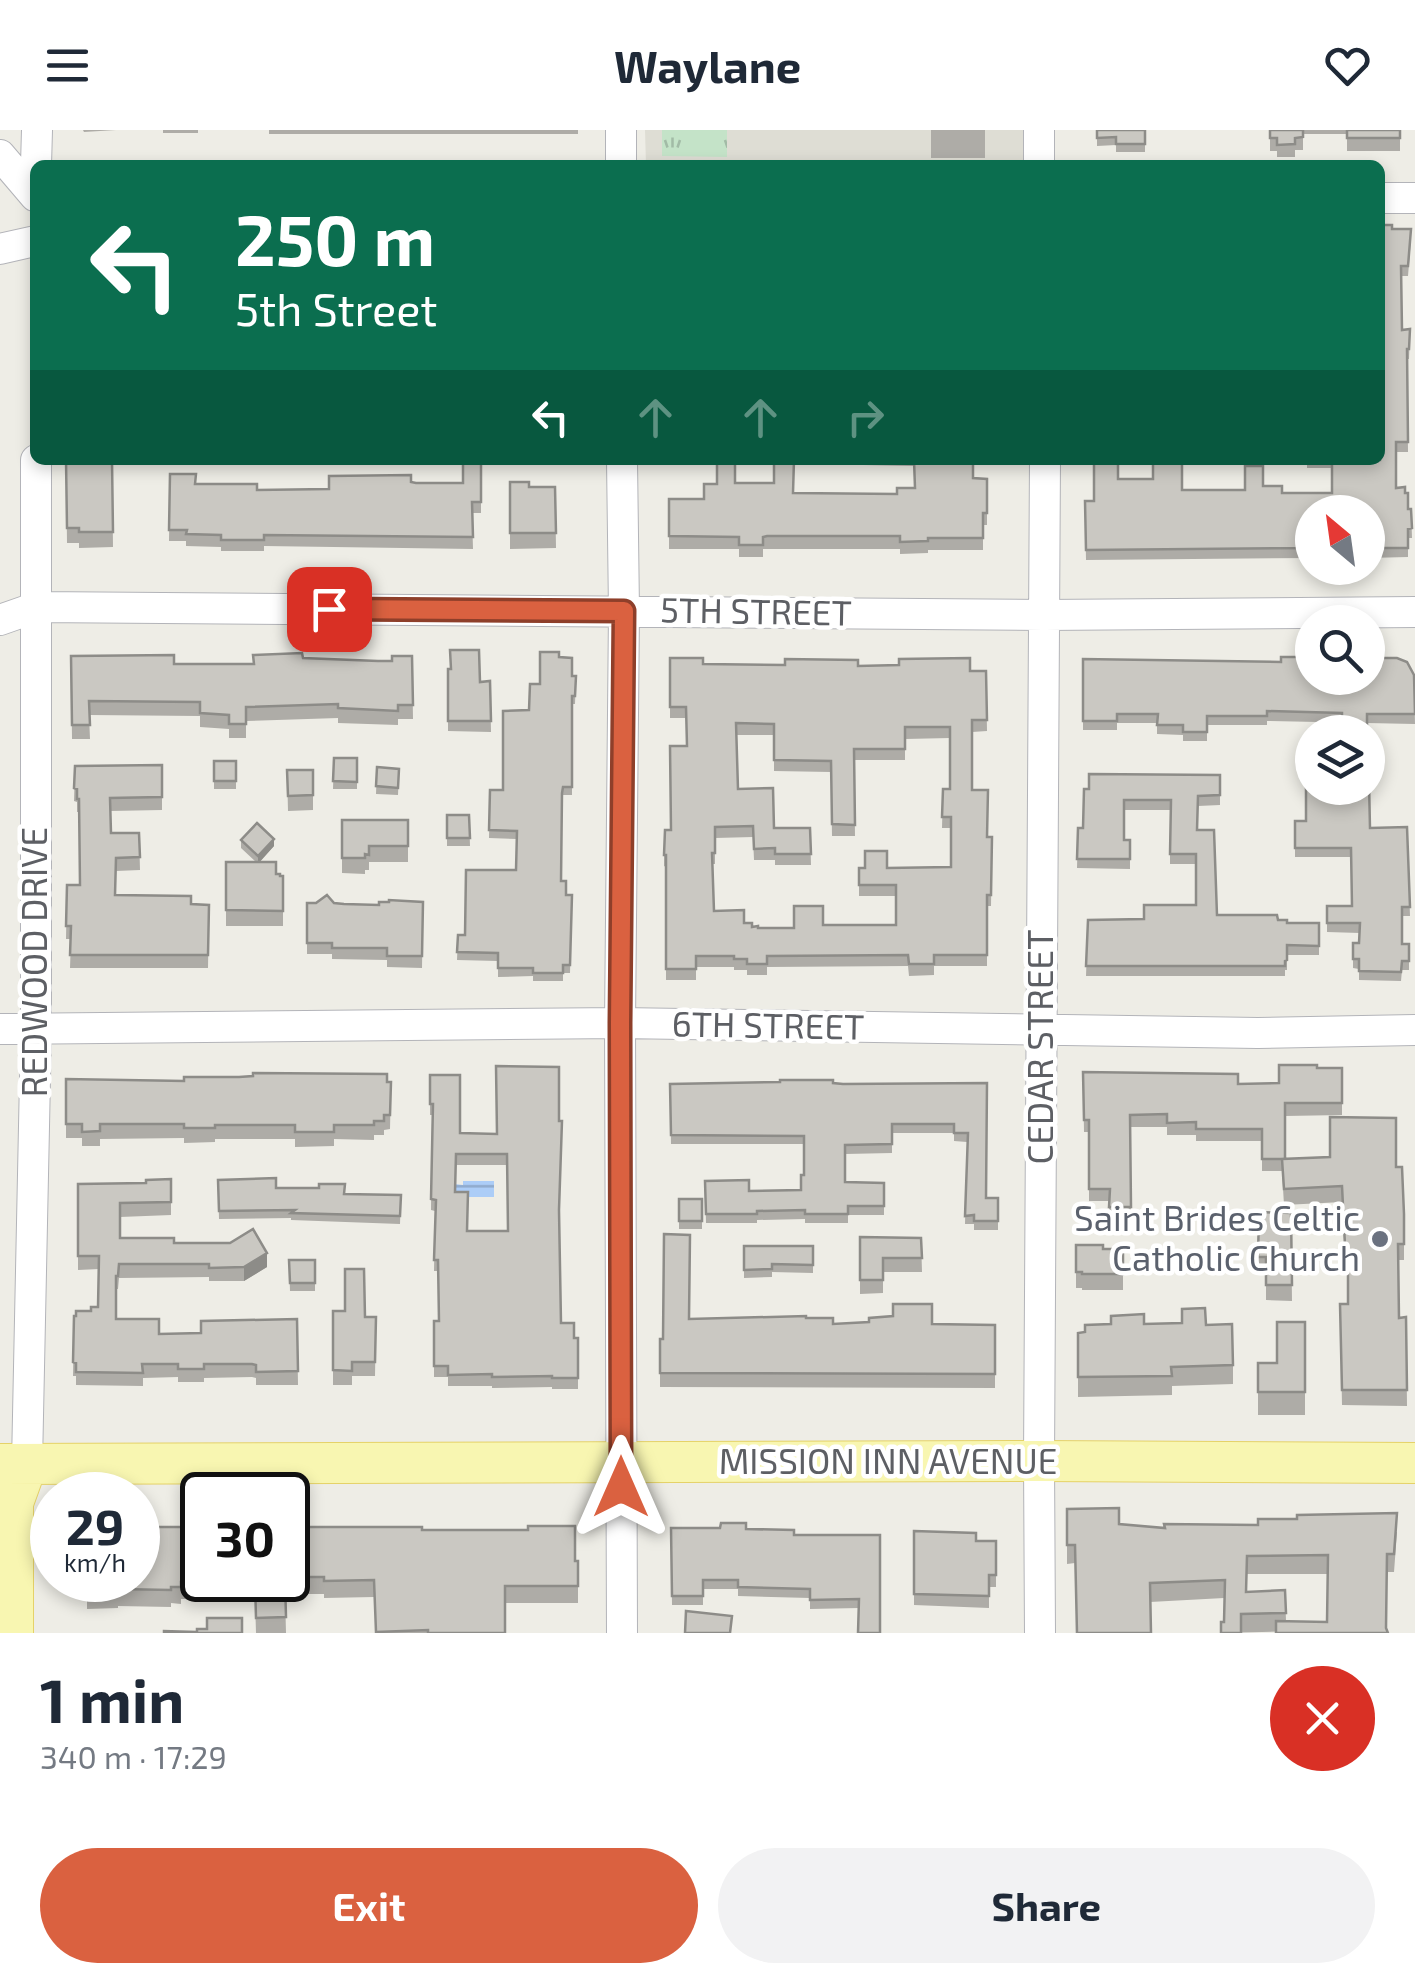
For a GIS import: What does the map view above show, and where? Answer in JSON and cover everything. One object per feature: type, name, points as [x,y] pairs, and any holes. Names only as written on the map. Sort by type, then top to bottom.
[{"type":"main road","name":"MISSION INN AVENUE","points":[[13,1464],[1415,1464]]},
{"type":"main road","name":"REDWOOD DRIVE","points":[[13,1464],[13,1633]]},
{"type":"main road","name":"REDWOOD DRIVE","points":[[13,1464],[35,1503],[39,1633]]},
{"type":"street","points":[[36,160],[37,130]]},
{"type":"street","points":[[620,130],[620,160]]},
{"type":"street","points":[[1039,130],[1039,160]]},
{"type":"street","points":[[0,155],[30,190]]},
{"type":"street","points":[[1385,198],[1415,198]]},
{"type":"street","points":[[0,249],[30,242]]},
{"type":"street","name":"REDWOOD DRIVE","points":[[13,1464],[36,1030],[36,465]]},
{"type":"street","points":[[622,465],[622,1633]]},
{"type":"street","name":"CEDAR STREET","points":[[1040,1633],[1045,465]]},
{"type":"street","name":"5TH STREET","points":[[0,620],[37,607],[1044,615],[1415,612]]},
{"type":"street","name":"6TH STREET","points":[[0,1030],[620,1023],[1258,1033],[1415,1030]]},
{"type":"shaded area","points":[[645,130],[1023,130],[1023,160],[646,160]]},
{"type":"green space","points":[[662,130],[727,130],[727,157],[662,156]]},
{"type":"water","points":[[463,1181],[494,1181],[494,1197],[454,1194],[454,1184],[463,1185]]},
{"type":"building","points":[[1097,130],[1145,130],[1145,144],[1116,144],[1116,137],[1097,138]]},
{"type":"building","points":[[1270,130],[1303,130],[1303,137],[1295,138],[1295,144],[1277,145],[1277,138],[1270,138]]},
{"type":"building","points":[[1347,130],[1400,130],[1400,138],[1347,138]]},
{"type":"building","points":[[1385,225],[1411,229],[1408,266],[1401,266],[1402,330],[1410,329],[1408,442],[1396,442],[1396,488],[1405,487],[1411,509],[1408,548],[1385,548],[1385,495],[1295,495],[1295,548],[1086,550],[1085,501],[1094,501],[1094,465],[1118,465],[1118,479],[1153,479],[1153,465],[1182,465],[1182,490],[1245,490],[1245,466],[1263,466],[1263,486],[1282,486],[1282,493],[1332,493],[1332,465],[1385,465]]},
{"type":"building","points":[[66,465],[112,465],[113,532],[67,528]]},
{"type":"building","points":[[463,465],[481,465],[481,502],[472,502],[473,537],[264,535],[264,540],[221,540],[221,535],[169,530],[170,474],[196,474],[195,484],[257,484],[257,490],[329,489],[329,476],[411,475],[411,482],[416,483],[463,483]]},
{"type":"building","points":[[717,465],[735,465],[735,483],[774,483],[774,465],[794,465],[793,493],[897,494],[897,488],[915,488],[914,465],[973,465],[973,478],[987,479],[987,513],[983,513],[983,538],[900,542],[900,536],[767,536],[763,537],[763,545],[739,545],[739,537],[669,536],[669,499],[704,499],[704,484],[717,484]]},
{"type":"building","points":[[510,482],[555,487],[556,533],[510,533]]},
{"type":"building","points":[[450,650],[479,650],[480,682],[490,681],[491,721],[448,721]]},
{"type":"building","points":[[540,652],[559,652],[559,657],[572,658],[572,676],[576,676],[572,696],[572,787],[563,787],[562,793],[561,881],[566,881],[566,895],[572,895],[570,965],[563,965],[563,973],[498,968],[498,953],[457,952],[458,935],[465,935],[466,870],[516,870],[517,831],[489,830],[490,790],[503,790],[503,711],[529,710],[530,684],[540,684]]},
{"type":"building","points":[[302,653],[303,658],[378,661],[412,656],[413,705],[398,705],[398,711],[338,708],[338,704],[246,707],[246,724],[229,724],[229,715],[200,713],[200,702],[89,701],[90,725],[72,725],[71,656],[174,655],[174,664],[254,664],[253,655]]},
{"type":"building","points":[[1281,657],[1295,657],[1295,695],[1385,695],[1385,658],[1397,658],[1407,662],[1414,675],[1415,714],[1267,711],[1267,716],[1207,716],[1207,732],[1183,732],[1183,725],[1157,725],[1158,714],[1117,714],[1117,721],[1083,721],[1083,659],[1281,662]]},
{"type":"building","points":[[670,658],[703,658],[703,664],[785,665],[785,659],[858,660],[858,666],[899,665],[899,659],[970,658],[970,671],[986,671],[987,720],[972,720],[972,790],[988,790],[987,837],[992,837],[987,955],[934,955],[934,964],[909,964],[908,955],[767,956],[767,964],[747,964],[747,959],[734,956],[696,956],[696,969],[666,969],[664,855],[665,830],[671,830],[670,746],[687,746],[686,707],[670,707]],"holes":[[[736,723],[774,724],[774,760],[831,761],[832,824],[855,825],[854,749],[905,749],[905,727],[950,727],[950,789],[943,789],[942,817],[951,817],[951,867],[887,868],[887,851],[865,851],[865,868],[859,868],[859,885],[896,885],[896,925],[823,925],[823,906],[794,906],[794,928],[758,928],[744,923],[744,910],[714,911],[715,827],[753,826],[754,849],[775,848],[775,854],[811,854],[810,828],[774,828],[773,788],[738,789]]]},
{"type":"building","points":[[334,758],[357,758],[357,782],[333,781]]},
{"type":"building","points":[[214,761],[236,761],[236,781],[214,781]]},
{"type":"building","points":[[162,765],[162,797],[110,798],[111,833],[139,833],[140,857],[116,858],[115,895],[191,896],[191,904],[209,905],[208,955],[70,955],[67,885],[80,885],[75,766]]},
{"type":"building","points":[[377,767],[399,769],[398,788],[376,786]]},
{"type":"building","points":[[287,770],[313,770],[313,795],[288,796]]},
{"type":"building","points":[[1089,774],[1220,775],[1220,795],[1198,796],[1197,830],[1214,830],[1217,915],[1277,915],[1278,920],[1287,923],[1319,923],[1319,946],[1287,945],[1285,966],[1086,966],[1088,920],[1144,919],[1144,905],[1196,905],[1196,854],[1170,854],[1171,800],[1124,800],[1124,840],[1130,840],[1130,859],[1077,859],[1078,828],[1083,828],[1084,789],[1089,789]]},
{"type":"building","points":[[1306,805],[1370,805],[1370,828],[1407,827],[1410,907],[1402,907],[1402,944],[1409,944],[1409,961],[1402,961],[1401,972],[1359,971],[1359,959],[1353,959],[1353,943],[1359,943],[1360,923],[1327,923],[1327,906],[1352,906],[1351,848],[1295,848],[1295,821],[1306,821]]},
{"type":"building","points":[[447,815],[469,815],[470,838],[447,838]]},
{"type":"building","points":[[342,820],[408,820],[408,846],[369,846],[365,858],[342,858]]},
{"type":"building","points":[[257,823],[274,839],[258,856],[241,840]]},
{"type":"building","points":[[226,862],[276,862],[276,874],[283,876],[283,911],[226,910]]},
{"type":"building","points":[[327,895],[334,903],[344,904],[423,902],[422,956],[387,956],[387,948],[332,948],[332,943],[307,943],[307,903],[316,903]]},
{"type":"building","points":[[1279,1065],[1342,1068],[1342,1103],[1285,1103],[1285,1159],[1262,1159],[1262,1129],[1196,1129],[1196,1122],[1167,1123],[1167,1114],[1130,1115],[1131,1207],[1109,1207],[1110,1189],[1089,1189],[1089,1120],[1084,1120],[1083,1072],[1238,1074],[1238,1084],[1279,1083]]},
{"type":"building","points":[[496,1066],[559,1067],[561,1323],[574,1323],[578,1378],[448,1375],[448,1366],[434,1366],[434,1321],[439,1321],[438,1260],[434,1260],[436,1200],[431,1199],[430,1075],[460,1075],[460,1133],[497,1134]],"holes":[[[456,1154],[507,1154],[508,1231],[467,1231],[468,1192],[455,1192]]]},
{"type":"building","points":[[253,1073],[387,1074],[387,1082],[391,1082],[390,1115],[384,1115],[384,1121],[374,1121],[374,1125],[334,1125],[334,1132],[295,1132],[295,1125],[184,1128],[184,1124],[100,1124],[100,1131],[82,1132],[82,1124],[66,1124],[66,1079],[184,1081],[184,1077],[239,1077]]},
{"type":"building","points":[[833,1080],[843,1084],[987,1083],[986,1198],[998,1198],[998,1221],[974,1221],[974,1215],[965,1216],[968,1133],[954,1133],[954,1124],[892,1124],[892,1144],[845,1145],[845,1182],[884,1183],[884,1206],[848,1206],[848,1214],[805,1214],[805,1210],[706,1214],[705,1181],[749,1180],[749,1191],[801,1190],[804,1136],[671,1135],[670,1084]]},
{"type":"building","points":[[1330,1117],[1396,1118],[1396,1167],[1402,1167],[1404,1214],[1404,1244],[1398,1244],[1399,1318],[1406,1317],[1407,1390],[1342,1390],[1340,1304],[1348,1304],[1348,1245],[1342,1186],[1284,1189],[1282,1159],[1330,1157]]},
{"type":"building","points":[[276,1178],[276,1188],[345,1184],[344,1194],[401,1195],[400,1216],[291,1213],[295,1210],[219,1211],[218,1180]]},
{"type":"building","points":[[171,1179],[171,1202],[120,1203],[120,1238],[230,1243],[253,1229],[267,1253],[244,1267],[119,1264],[116,1319],[159,1319],[159,1334],[201,1333],[201,1321],[297,1319],[298,1371],[256,1372],[256,1365],[252,1364],[204,1364],[204,1369],[178,1369],[178,1364],[142,1364],[143,1373],[76,1372],[74,1316],[76,1311],[98,1307],[99,1256],[78,1256],[78,1184]]},
{"type":"building","points":[[679,1199],[702,1199],[702,1221],[679,1221]]},
{"type":"building","points":[[1259,1212],[1291,1213],[1292,1285],[1266,1285],[1266,1257],[1258,1257]]},
{"type":"building","points":[[664,1234],[690,1235],[689,1319],[806,1316],[833,1318],[833,1324],[869,1322],[869,1318],[893,1316],[893,1304],[932,1304],[932,1324],[995,1325],[995,1374],[660,1373]]},
{"type":"building","points":[[860,1237],[921,1238],[922,1258],[883,1258],[883,1280],[860,1280]]},
{"type":"building","points":[[1076,1245],[1123,1249],[1123,1274],[1076,1272]]},
{"type":"building","points":[[744,1246],[813,1246],[813,1265],[772,1264],[772,1269],[744,1270]]},
{"type":"building","points":[[289,1260],[315,1260],[315,1283],[290,1283]]},
{"type":"building","points":[[345,1269],[364,1269],[365,1317],[376,1317],[375,1362],[352,1362],[352,1371],[333,1370],[333,1311],[345,1311]]},
{"type":"building","points":[[1205,1308],[1206,1325],[1232,1324],[1233,1365],[1171,1367],[1172,1376],[1078,1377],[1078,1333],[1085,1332],[1085,1325],[1111,1324],[1111,1316],[1144,1314],[1144,1324],[1182,1323],[1182,1309]]},
{"type":"building","points":[[1277,1322],[1305,1322],[1305,1392],[1258,1392],[1258,1363],[1277,1363]]},
{"type":"building","points":[[1119,1508],[1119,1524],[1165,1528],[1164,1524],[1258,1525],[1258,1519],[1297,1519],[1297,1515],[1397,1513],[1394,1554],[1387,1554],[1388,1633],[1276,1633],[1276,1621],[1327,1622],[1328,1555],[1247,1556],[1246,1592],[1285,1590],[1286,1613],[1241,1614],[1241,1633],[1221,1633],[1225,1580],[1150,1583],[1151,1633],[1077,1633],[1075,1545],[1067,1545],[1067,1509]]},
{"type":"building","points":[[721,1523],[746,1523],[746,1529],[794,1530],[794,1535],[880,1535],[880,1633],[858,1633],[859,1599],[810,1600],[810,1589],[738,1587],[738,1580],[703,1580],[703,1596],[672,1596],[671,1528],[720,1528]]},
{"type":"building","points":[[528,1526],[575,1526],[578,1586],[505,1586],[505,1633],[376,1632],[374,1580],[324,1581],[324,1577],[310,1577],[310,1527],[528,1530]]},
{"type":"building","points":[[160,1527],[180,1527],[180,1587],[160,1590]]},
{"type":"building","points":[[914,1531],[976,1533],[976,1541],[996,1541],[996,1575],[989,1575],[989,1596],[914,1594]]},
{"type":"building","points":[[256,1602],[286,1602],[286,1617],[256,1618]]},
{"type":"building","points":[[686,1611],[732,1616],[730,1633],[685,1633]]},
{"type":"building","points":[[207,1618],[242,1618],[242,1633],[164,1633],[207,1629]]},
{"type":"place","name":"Saint Brides Celtic Catholic Church","points":[[1380,1239]]},
{"type":"route","points":[[329,609],[624,611],[621,1487]]}]
